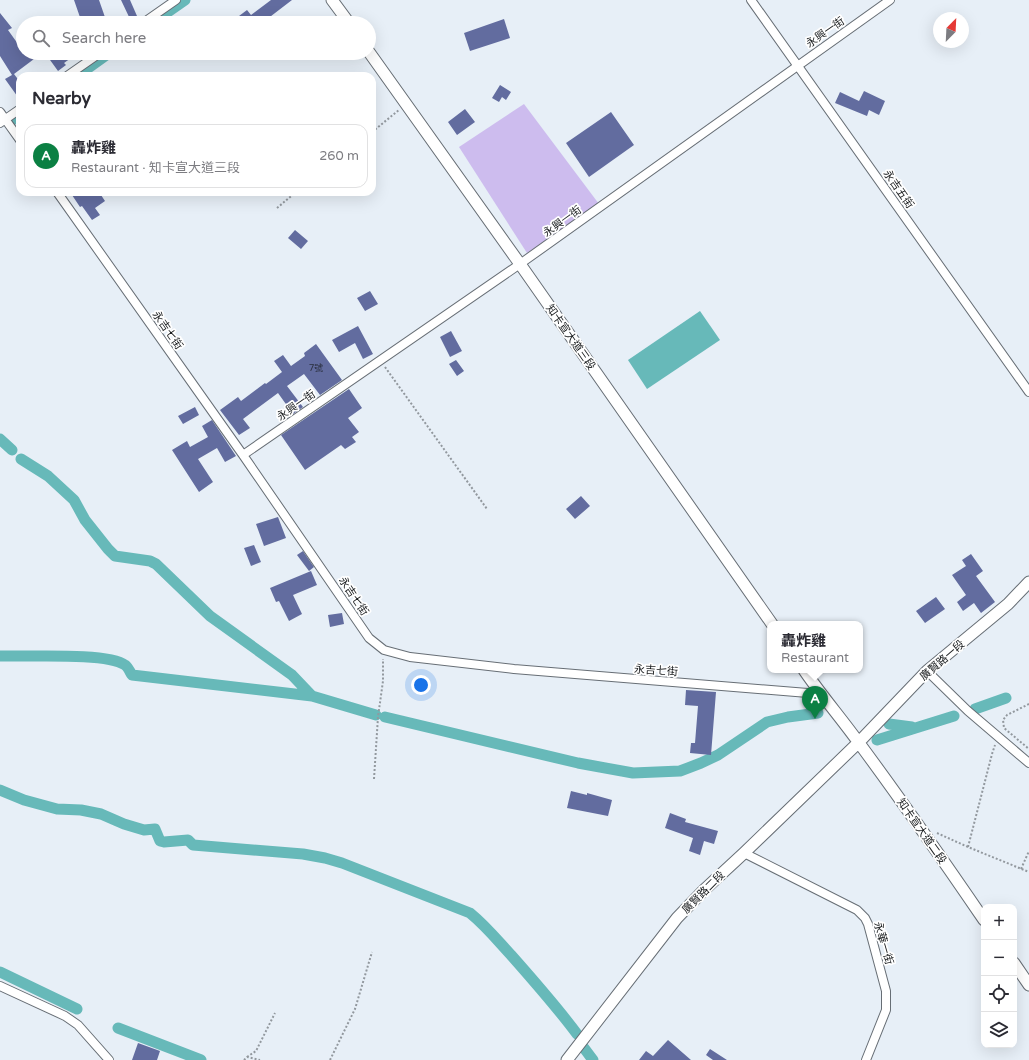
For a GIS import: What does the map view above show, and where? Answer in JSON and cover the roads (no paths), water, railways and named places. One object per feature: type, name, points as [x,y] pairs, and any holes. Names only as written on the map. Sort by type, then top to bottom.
[{"type":"street","points":[[153,16],[176,0]]},
{"type":"street","points":[[332,0],[344,16]]},
{"type":"street","name":"永吉五街","points":[[751,0],[1029,392]]},
{"type":"street","name":"永興一街","points":[[243,455],[520,264],[890,0]]},
{"type":"street","points":[[73,72],[90,60]]},
{"type":"street","name":"知卡宣大道三段","points":[[375,60],[520,264],[770,621]]},
{"type":"street","points":[[16,111],[2,118],[16,135]]},
{"type":"street","name":"永吉七街","points":[[60,196],[243,455],[369,638],[384,650],[410,656],[514,669],[820,694]]},
{"type":"street","name":"廣賢路一段","points":[[859,742],[927,671],[1008,604],[1029,582]]},
{"type":"street","points":[[927,671],[968,711],[1029,763]]},
{"type":"street","points":[[806,673],[820,694],[859,742]]},
{"type":"street","name":"知卡宣大道二段","points":[[859,742],[981,916]]},
{"type":"street","name":"廣賢路二段","points":[[567,1060],[677,918],[704,890],[859,742]]},
{"type":"street","name":"永華一街","points":[[744,853],[857,910],[865,918],[868,924],[886,991],[886,1010],[866,1060]]},
{"type":"street","points":[[1017,967],[1029,985]]},
{"type":"street","points":[[0,986],[65,1016],[78,1025],[109,1060]]},
{"type":"water","points":[[700,311],[720,340],[647,389],[628,360]]},
{"type":"waterway","points":[[162,16],[185,0]]},
{"type":"waterway","points":[[83,72],[99,60]]},
{"type":"waterway","points":[[0,439],[12,450]]},
{"type":"waterway","points":[[21,459],[48,476],[74,500],[85,520],[115,556],[150,561],[156,564],[210,616],[292,675],[312,696]]},
{"type":"waterway","points":[[0,656],[66,656],[102,658],[116,661],[125,665],[132,675],[312,696],[376,715]]},
{"type":"waterway","points":[[975,709],[1006,698]]},
{"type":"waterway","points":[[385,717],[578,763],[633,773],[680,771],[718,755],[767,722],[788,717],[818,713]]},
{"type":"waterway","points":[[877,740],[954,716]]},
{"type":"waterway","points":[[889,724],[912,727]]},
{"type":"waterway","points":[[0,790],[24,800],[57,809],[81,810],[101,814],[124,824],[144,830],[155,829],[160,841],[164,842],[188,840],[193,845],[303,854],[325,858],[342,863],[470,913],[487,928],[511,955],[577,1034]]},
{"type":"waterway","points":[[0,972],[77,1009]]},
{"type":"waterway","points":[[118,1028],[201,1060]]},
{"type":"waterway","points":[[584,1048],[593,1060]]},
{"type":"place","name":"轟炸雞","points":[[815,719]]}]
